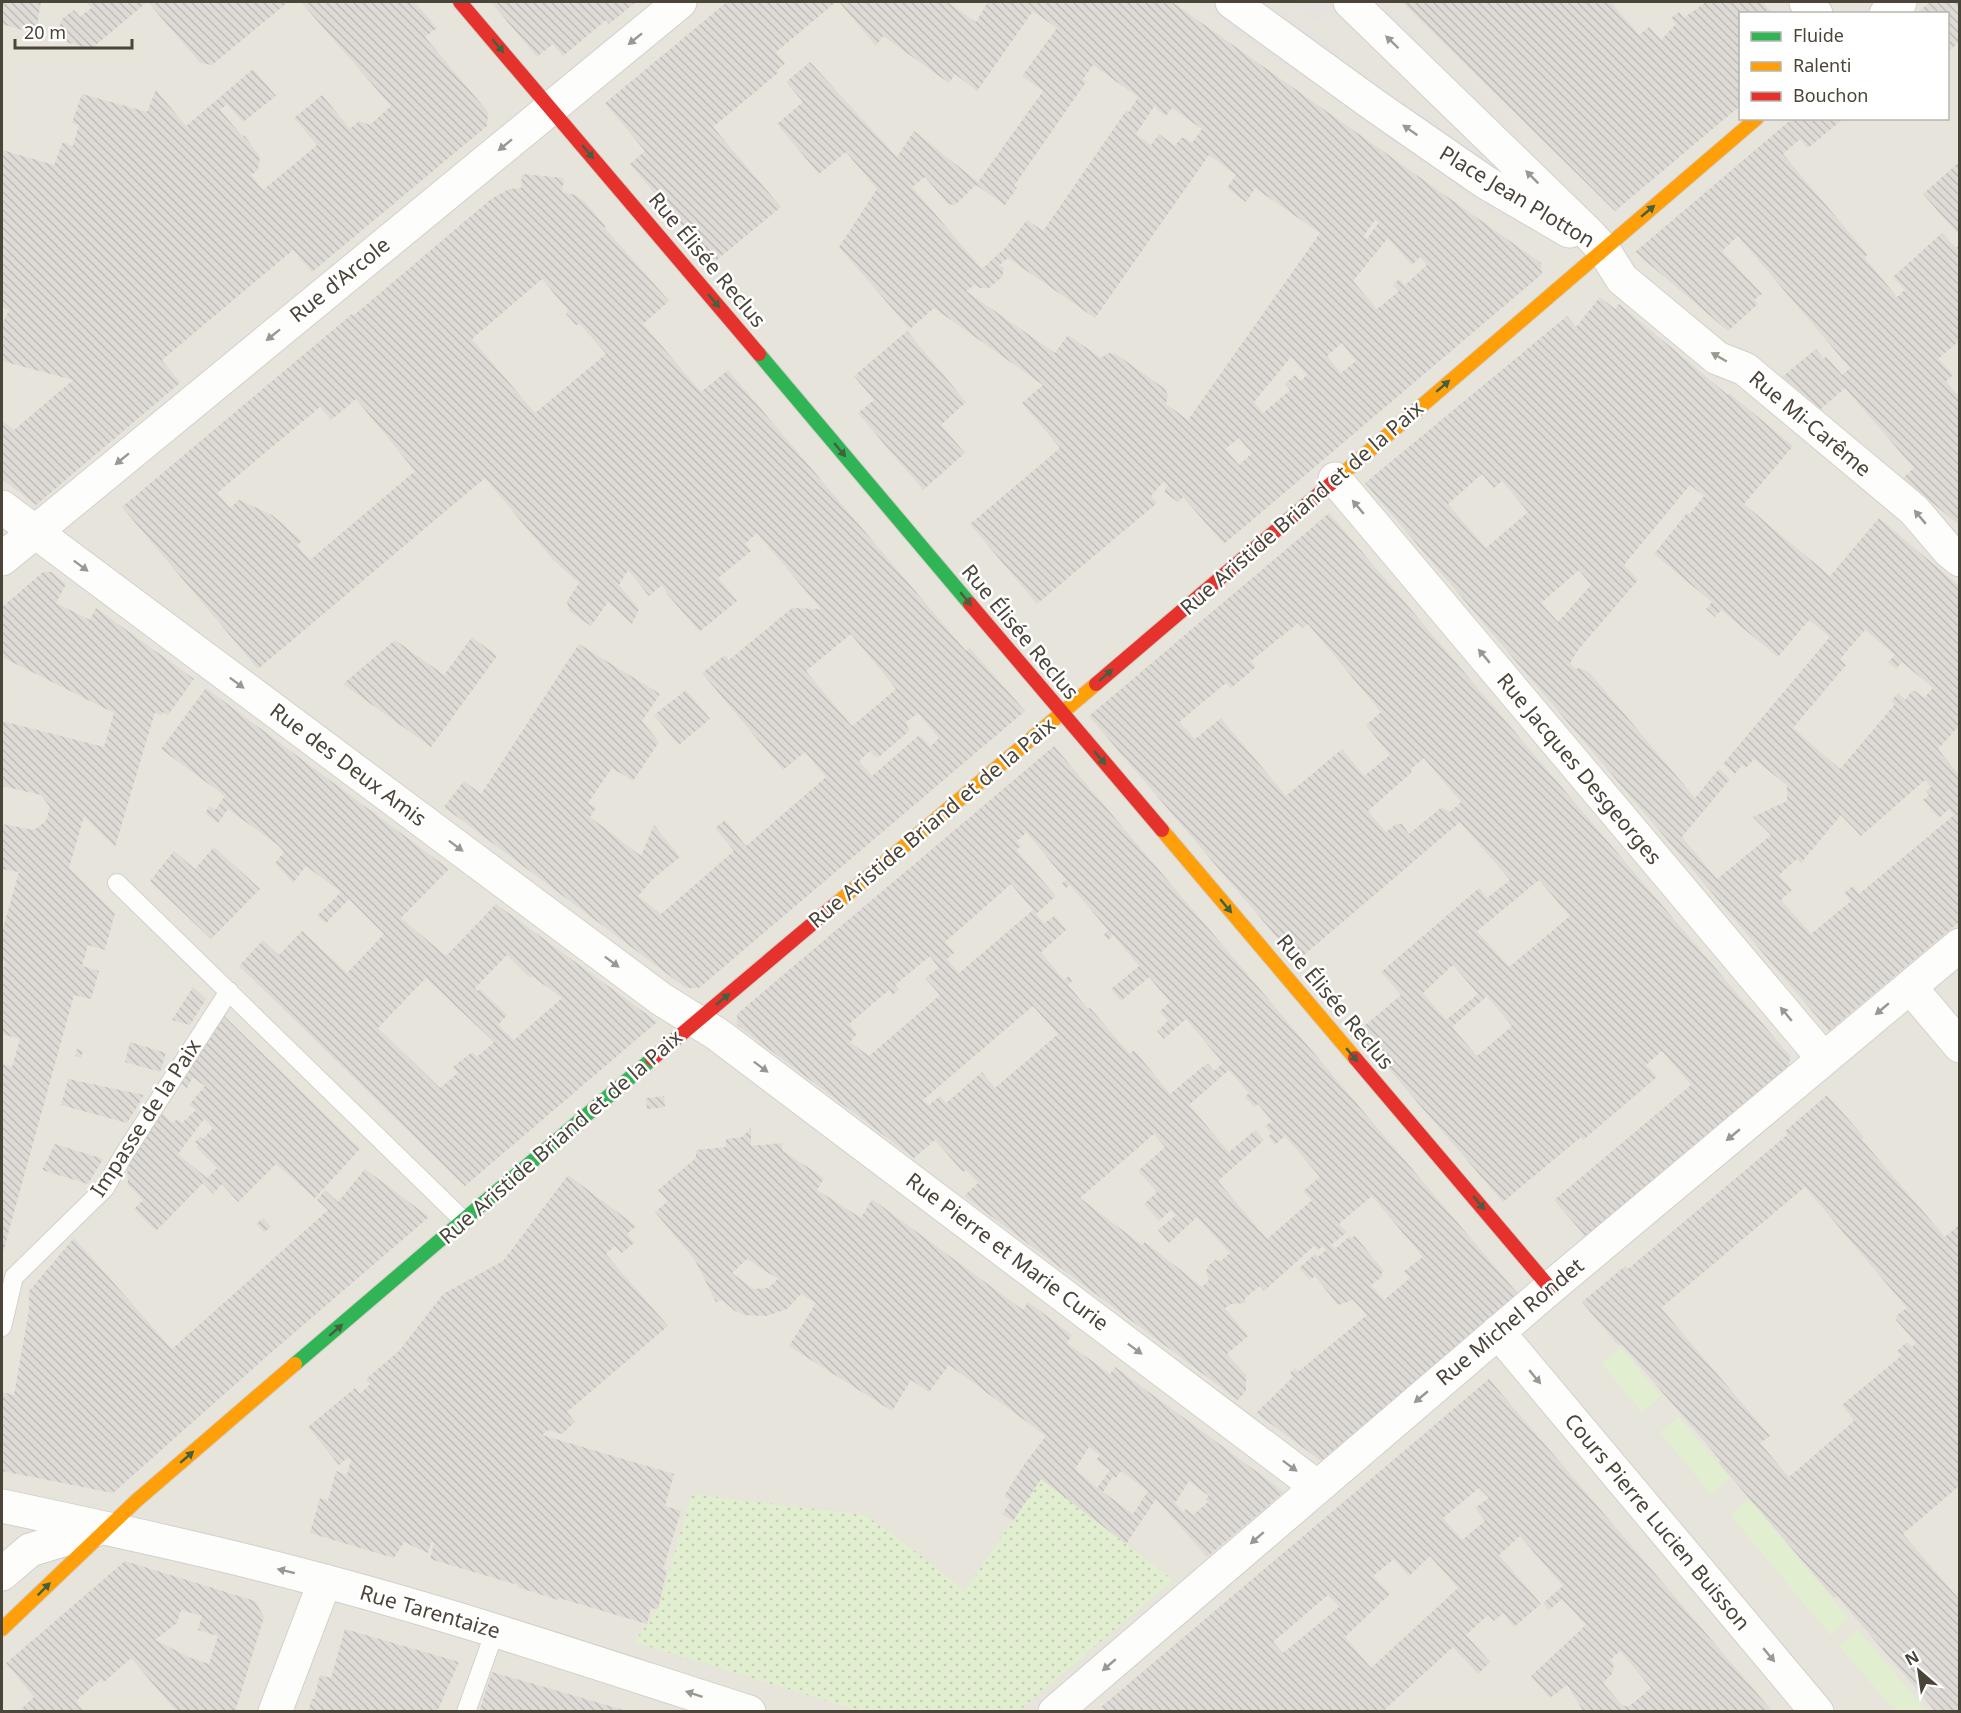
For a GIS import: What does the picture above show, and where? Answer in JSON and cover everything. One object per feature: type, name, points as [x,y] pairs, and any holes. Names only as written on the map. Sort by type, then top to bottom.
[{"type":"street","name":"Rue Élisée Reclus","points":[[460,2],[1550,1288]]},
{"type":"street","name":"Rue d'Arcole","points":[[2,559],[680,2]]},
{"type":"street","name":"Place Jean Plotton","points":[[1232,2],[1485,182],[1603,249]]},
{"type":"street","name":"Place Jean Plotton","points":[[1350,2],[1507,152],[1603,249]]},
{"type":"street","points":[[1888,12],[1900,2]]},
{"type":"street","name":"Rue Aristide Briand et de la Paix","points":[[2,1629],[21,1613],[106,1527],[697,1020],[1062,713],[1755,120]]},
{"type":"street","name":"Rue Mi-Carême","points":[[1603,249],[1622,279],[1717,358],[1744,369],[1914,510],[1948,551],[1959,560]]},
{"type":"street","name":"Rue Jacques Desgeorges","points":[[1335,479],[1823,1058]]},
{"type":"street","name":"Rue des Deux Amis","points":[[2,507],[652,993],[697,1020]]},
{"type":"street","name":"Rue Michel Rondet","points":[[1060,1709],[1316,1486],[1959,945]]},
{"type":"street","points":[[1910,987],[1959,1046]]},
{"type":"street","name":"Rue Pierre et Marie Curie","points":[[697,1020],[1316,1486]]},
{"type":"street","name":"Cours Pierre Lucien Buisson","points":[[1498,1332],[1817,1712]]},
{"type":"street","points":[[2,1506],[106,1527]]},
{"type":"street","points":[[2,1526],[106,1527]]},
{"type":"street","name":"Rue Aristide Briand et de la Paix","points":[[2,1574],[30,1550],[106,1527]]},
{"type":"street","name":"Rue Tarentaize","points":[[106,1527],[325,1581],[495,1631],[749,1712]]},
{"type":"street","points":[[275,1712],[325,1581]]},
{"type":"lane","points":[[117,882],[464,1221]]},
{"type":"lane","name":"Impasse de la Paix","points":[[2,1327],[14,1276],[105,1188],[123,1156],[229,991]]},
{"type":"lane","points":[[466,1712],[495,1631]]},
{"type":"shaded area","points":[[2,2],[1959,2],[1959,1711],[2,1711]]},
{"type":"shaded area","points":[[1201,2],[1211,2],[1305,68],[1299,77],[1198,6]]},
{"type":"shaded area","points":[[1251,2],[1271,2],[1341,51],[1334,60]]},
{"type":"shaded area","points":[[1291,2],[1331,2],[1343,13],[1312,22]]},
{"type":"shaded area","points":[[1370,2],[1386,2],[1421,37],[1413,44]]},
{"type":"shaded area","points":[[1465,78],[1524,136],[1515,145],[1457,86]]},
{"type":"shaded area","points":[[1398,96],[1498,165],[1491,174],[1392,105]]},
{"type":"shaded area","points":[[1382,123],[1427,155],[1421,163],[1376,132]]},
{"type":"shaded area","points":[[1451,172],[1527,225],[1522,233],[1446,180]]},
{"type":"green space","points":[[1621,1348],[1661,1396],[1642,1412],[1601,1363]]},
{"type":"green space","points":[[1679,1417],[1730,1478],[1711,1494],[1660,1432]]},
{"type":"green space","points":[[1041,1479],[1173,1580],[1019,1711],[860,1711],[634,1642],[658,1609],[692,1494],[865,1515],[965,1591]]},
{"type":"green space","points":[[1749,1499],[1849,1619],[1830,1635],[1730,1515]]},
{"type":"green space","points":[[1858,1630],[1927,1711],[1895,1711],[1839,1646]]},
{"type":"building","points":[[2,2],[41,2],[36,31],[32,33],[2,24]]},
{"type":"building","points":[[86,2],[147,2],[91,49],[58,40],[56,37],[62,19],[74,10],[80,17],[91,8]]},
{"type":"building","points":[[148,2],[288,2],[212,65],[200,63]]},
{"type":"building","points":[[301,2],[415,2],[437,28],[425,37],[488,112],[487,126],[312,272],[293,250],[162,360],[180,383],[36,505],[2,479],[2,420],[14,430],[73,380],[2,361],[2,325],[9,310],[2,307],[2,150],[54,165],[63,142],[73,146],[79,125],[72,123],[82,94],[147,112],[156,90],[186,126],[253,69],[276,96],[243,122],[227,104],[220,110],[243,137],[244,135],[260,157],[258,170],[251,175],[263,190],[317,145],[294,118],[322,95],[350,129],[359,121],[370,125],[391,106]]},
{"type":"building","points":[[491,2],[636,2],[609,24],[606,20],[563,56],[553,44],[537,57]]},
{"type":"building","points":[[727,2],[836,2],[776,52],[785,64],[776,71],[778,73],[713,127],[781,207],[713,263],[630,164],[645,151],[605,103]]},
{"type":"building","points":[[839,2],[947,2],[976,22],[988,2],[1172,2],[1541,263],[1542,274],[1224,544],[1183,497],[1178,502],[1164,492],[1168,485],[1164,481],[1151,496],[1157,503],[1037,604],[970,524],[1060,448],[1022,403],[1043,385],[934,308],[910,329],[839,247],[877,189],[846,152],[819,174],[777,124],[803,102],[786,82],[810,62],[897,157],[914,131],[978,182],[1043,91],[1022,76],[1057,28],[1033,11],[977,91],[955,74],[949,83],[883,36],[876,46]],"holes":[[[1093,65],[1138,97],[1043,231],[1027,220],[1006,247],[982,269],[912,187],[925,177],[948,204],[955,205],[976,185],[1005,205],[1017,188],[1014,186],[1086,82],[1083,79]],[[1155,105],[1157,110],[1166,116],[1172,108],[1202,129],[1192,143],[1181,138],[1175,146],[1159,134],[1151,145],[1136,134]],[[1209,155],[1236,175],[1227,188],[1246,202],[1255,188],[1320,233],[1188,420],[1166,404],[1168,396],[1165,389],[1116,354],[1108,353],[1101,358],[1068,335],[1055,353],[966,291],[975,285],[980,288],[989,288],[1002,277],[1004,268],[999,265],[1008,258],[1095,318]],[[1375,220],[1379,222],[1367,239],[1363,237]],[[1388,238],[1412,265],[1420,257],[1427,265],[1405,285],[1399,279],[1393,285],[1399,291],[1377,309],[1353,281]],[[1342,343],[1356,361],[1341,373],[1327,356]],[[1291,357],[1307,375],[1300,381],[1295,375],[1285,384],[1290,390],[1263,413],[1254,402]],[[1239,438],[1252,453],[1239,465],[1225,449]]]},
{"type":"building","points":[[1402,2],[1611,2],[1639,35],[1649,27],[1661,40],[1676,24],[1671,18],[1679,12],[1684,18],[1706,2],[1762,2],[1771,12],[1739,12],[1739,107],[1615,211]]},
{"type":"building","points":[[1930,2],[1959,2],[1959,42],[1949,51],[1949,12],[1918,12]]},
{"type":"building","points":[[1791,120],[1842,120],[1808,148],[1800,139],[1783,154],[1863,249],[1867,255],[1865,258],[1897,297],[1905,290],[1893,277],[1942,233],[1956,248],[1959,245],[1959,341],[1938,359],[1953,375],[1946,381],[1959,397],[1959,525],[1903,478],[1914,468],[1845,388],[1821,409],[1782,377],[1816,349],[1824,359],[1826,356],[1842,375],[1850,368],[1738,236],[1722,251],[1762,294],[1754,300],[1758,304],[1728,331],[1635,252]]},
{"type":"building","points":[[1959,162],[1959,235],[1923,194]]},
{"type":"building","points":[[522,174],[564,178],[562,192],[575,195],[585,202],[669,301],[643,324],[701,392],[728,370],[966,651],[970,648],[1025,711],[699,988],[686,988],[444,807],[464,781],[481,794],[579,644],[660,694],[642,721],[659,742],[633,781],[612,768],[588,803],[596,808],[590,817],[641,856],[654,825],[680,857],[653,879],[638,896],[661,914],[734,851],[715,828],[725,820],[746,846],[826,777],[805,752],[783,770],[702,673],[725,655],[729,660],[792,608],[821,609],[757,533],[745,544],[751,551],[718,578],[737,601],[703,629],[699,631],[662,585],[649,596],[628,570],[619,585],[639,609],[632,624],[608,602],[591,626],[569,611],[567,601],[579,583],[554,561],[485,478],[258,669],[122,507],[491,199],[509,189],[521,188]],"holes":[[[542,279],[568,310],[566,314],[576,325],[580,324],[606,354],[535,413],[472,339]],[[356,399],[415,471],[310,560],[297,545],[302,541],[272,515],[239,500],[230,508],[217,493],[320,407],[331,420]],[[851,634],[896,689],[852,726],[806,671]],[[918,713],[939,738],[930,747],[922,737],[918,736],[872,776],[859,761],[870,751],[874,756],[879,757],[909,731],[906,722]]]},
{"type":"building","points":[[1600,297],[1615,309],[1619,304],[1793,446],[1744,504],[1830,576],[1879,518],[1959,586],[1959,726],[1938,749],[1959,775],[1959,922],[1829,1031],[1365,483],[1567,316],[1576,327]],"holes":[[[1482,474],[1494,488],[1502,481],[1528,512],[1486,548],[1448,504]],[[1690,485],[1704,496],[1654,554],[1712,602],[1706,609],[1715,617],[1721,610],[1778,657],[1809,620],[1830,637],[1723,764],[1735,774],[1742,765],[1746,768],[1754,759],[1787,785],[1787,801],[1753,817],[1771,835],[1717,879],[1682,837],[1730,779],[1719,769],[1695,798],[1590,673],[1580,668],[1576,669],[1570,663],[1578,650],[1638,580],[1624,565]],[[1579,570],[1591,585],[1558,622],[1541,603]],[[1865,630],[1895,655],[1888,662],[1896,669],[1902,662],[1933,688],[1924,698],[1912,691],[1905,700],[1898,693],[1891,701],[1895,704],[1840,769],[1793,728],[1846,665],[1840,659]],[[1925,780],[1931,787],[1926,791],[1929,795],[1923,800],[1939,818],[1949,809],[1954,815],[1859,894],[1853,886],[1844,893],[1851,901],[1811,934],[1781,900],[1792,890],[1779,875],[1797,859],[1801,863],[1841,815],[1861,836]]]},
{"type":"building","points":[[907,331],[966,402],[941,425],[965,453],[923,490],[858,413],[874,400],[854,376]]},
{"type":"building","points":[[1329,513],[1790,1056],[1789,1065],[1586,1237],[1554,1200],[1691,1085],[1662,1051],[1646,1065],[1657,1077],[1583,1140],[1581,1137],[1503,1202],[1357,1032],[1401,995],[1381,972],[1479,888],[1487,898],[1510,880],[1460,822],[1297,961],[1089,716]],"holes":[[[1298,623],[1303,628],[1308,624],[1381,712],[1366,725],[1390,755],[1364,776],[1342,749],[1286,796],[1221,718],[1195,739],[1179,722],[1226,683],[1231,688],[1256,667],[1251,661]],[[1424,758],[1461,802],[1450,812],[1442,807],[1409,834],[1402,824],[1396,824],[1386,832],[1368,811],[1411,773],[1411,769]],[[1539,880],[1570,916],[1509,967],[1477,931]],[[1453,965],[1478,994],[1446,1020],[1423,993]],[[1487,996],[1512,1026],[1477,1056],[1452,1027]]]},
{"type":"building","points":[[43,572],[51,572],[66,584],[56,603],[90,620],[96,608],[194,679],[168,715],[163,712],[160,716],[155,712],[115,847],[84,816],[69,868],[115,913],[105,950],[88,945],[82,966],[99,971],[91,999],[74,995],[2,1256],[2,1064],[12,1067],[20,1039],[2,1034],[2,975],[5,961],[2,960],[2,932],[19,872],[2,869],[2,824],[34,830],[46,821],[50,807],[41,795],[2,786],[2,721],[104,747],[114,713],[2,657],[2,607]]},
{"type":"building","points":[[472,637],[497,656],[431,747],[343,684],[395,640],[444,675]]},
{"type":"building","points":[[206,688],[449,869],[401,918],[446,956],[496,904],[657,1022],[465,1186],[239,966],[263,940],[279,955],[302,931],[347,973],[384,934],[349,899],[326,923],[317,916],[341,892],[306,866],[293,883],[275,863],[284,852],[278,845],[228,809],[218,823],[205,813],[210,806],[215,810],[225,796],[161,749]],"holes":[[[507,955],[530,978],[532,976],[562,998],[514,1040],[498,1025],[507,1015],[480,989],[477,991],[475,988]],[[426,978],[494,1042],[477,1057],[472,1052],[453,1067],[458,1073],[440,1088],[378,1028]]]},
{"type":"building","points":[[686,690],[710,719],[679,745],[654,715]]},
{"type":"building","points":[[1054,746],[1518,1294],[1321,1461],[1256,1413],[1293,1377],[1290,1373],[1295,1368],[1298,1372],[1367,1315],[1353,1300],[1338,1305],[1315,1276],[1310,1280],[1299,1268],[1315,1254],[1318,1257],[1326,1250],[1323,1246],[1318,1250],[1314,1246],[1264,1291],[1260,1286],[1245,1298],[1245,1303],[1231,1304],[1225,1308],[1248,1336],[1227,1354],[1246,1375],[1246,1391],[1238,1400],[964,1196],[978,1183],[966,1170],[963,1172],[935,1140],[914,1158],[737,1025],[737,1014]],"holes":[[[1026,832],[1066,880],[1062,883],[1066,888],[1070,885],[1108,930],[1104,935],[1108,940],[1113,935],[1139,966],[1111,989],[1121,1001],[1149,977],[1170,1002],[1160,1011],[1168,1021],[1157,1031],[1164,1039],[1186,1019],[1223,1063],[1214,1071],[1206,1064],[1170,1094],[1134,1050],[1130,1054],[1090,1008],[1088,1009],[1068,985],[1072,981],[1069,976],[1064,980],[1041,952],[1066,930],[1055,916],[1044,923],[1036,914],[1056,896],[1016,850],[1021,846],[1016,840]],[[1011,884],[1033,910],[959,973],[947,959],[954,953],[945,942]],[[930,956],[939,968],[925,978],[940,995],[869,1056],[850,1042],[857,1034],[849,1024],[889,990],[892,995],[899,990],[895,985]],[[1033,1006],[1058,1034],[995,1088],[982,1072],[946,1103],[940,1096],[929,1105],[923,1100]],[[1229,1070],[1249,1093],[1245,1097],[1254,1107],[1258,1104],[1272,1121],[1265,1126],[1272,1134],[1268,1136],[1275,1145],[1285,1136],[1320,1177],[1303,1191],[1312,1200],[1267,1239],[1218,1181],[1264,1140],[1255,1130],[1229,1152],[1189,1105]],[[1154,1134],[1165,1147],[1138,1171],[1157,1192],[1144,1204],[1159,1221],[1171,1210],[1176,1215],[1158,1230],[1169,1243],[1197,1217],[1230,1253],[1221,1261],[1215,1260],[1209,1265],[1206,1271],[1209,1280],[1202,1287],[1145,1242],[1142,1245],[1080,1198]],[[1372,1196],[1423,1257],[1404,1271],[1410,1278],[1384,1300],[1371,1285],[1383,1276],[1381,1274],[1384,1271],[1355,1236],[1351,1238],[1350,1236],[1335,1249],[1331,1245],[1347,1232],[1339,1224]]]},
{"type":"building","points":[[214,847],[260,889],[211,939],[150,881],[174,851],[195,869]]},
{"type":"building","points":[[193,987],[206,999],[190,1025],[172,1020]]},
{"type":"building","points":[[221,1013],[360,1149],[315,1198],[276,1164],[238,1202],[222,1184],[213,1194],[203,1183],[156,1231],[134,1209],[143,1200],[128,1185],[127,1158],[157,1109],[173,1123],[177,1119],[182,1123],[196,1110],[189,1105],[205,1086],[193,1077],[187,1088],[177,1080]],"holes":[[[204,1119],[213,1128],[203,1139],[200,1137],[195,1142],[198,1145],[196,1147],[217,1168],[207,1178],[178,1154]]]},
{"type":"building","points":[[130,1042],[166,1053],[160,1072],[125,1062]]},
{"type":"building","points":[[77,1049],[83,1051],[81,1058],[75,1056]]},
{"type":"building","points":[[68,1079],[144,1095],[127,1123],[61,1105]]},
{"type":"building","points":[[1827,1095],[1864,1137],[1862,1140],[1945,1237],[1959,1225],[1959,1486],[1903,1534],[1959,1599],[1959,1712],[1936,1712],[1837,1596],[1834,1598],[1719,1463],[1721,1461],[1622,1345],[1618,1345],[1582,1302],[1625,1266],[1628,1269],[1788,1134],[1785,1131]],"holes":[[[1805,1187],[1907,1308],[1897,1315],[1896,1320],[1916,1343],[1912,1347],[1907,1342],[1897,1351],[1900,1357],[1842,1405],[1854,1421],[1789,1477],[1760,1443],[1770,1436],[1661,1308]]]},
{"type":"building","points":[[664,1096],[665,1107],[647,1109],[646,1098]]},
{"type":"building","points":[[751,1128],[751,1146],[782,1143],[783,1151],[824,1178],[817,1190],[861,1218],[872,1199],[1023,1310],[1028,1302],[1072,1335],[1067,1343],[1110,1374],[1115,1367],[1284,1492],[1207,1557],[1156,1499],[1126,1544],[1041,1479],[1013,1521],[1002,1514],[1011,1501],[1004,1496],[1046,1436],[949,1365],[929,1392],[911,1380],[892,1411],[789,1346],[816,1303],[801,1294],[787,1309],[766,1316],[744,1315],[722,1300],[716,1302],[695,1260],[655,1212],[668,1201],[658,1190],[696,1158],[696,1150],[726,1147],[726,1139],[742,1137]],"holes":[[[747,1259],[778,1279],[768,1288],[754,1289],[732,1273]],[[1089,1447],[1100,1455],[1096,1460],[1110,1470],[1097,1488],[1075,1469]],[[1121,1471],[1148,1491],[1133,1514],[1103,1492],[1113,1476],[1116,1478]],[[1189,1481],[1209,1496],[1205,1499],[1208,1502],[1193,1515],[1186,1509],[1183,1512],[1175,1503]]]},
{"type":"building","points":[[55,1144],[103,1159],[88,1184],[42,1170]]},
{"type":"building","points":[[365,1169],[429,1217],[113,1493],[2,1471],[2,1392],[14,1395],[29,1310],[29,1291],[74,1238],[172,1349],[328,1210],[317,1200],[325,1190],[338,1202]]},
{"type":"building","points":[[568,1175],[636,1226],[627,1234],[634,1243],[622,1253],[615,1246],[606,1254],[668,1326],[567,1412],[575,1422],[562,1434],[548,1430],[542,1435],[674,1474],[665,1506],[681,1511],[663,1569],[667,1570],[658,1609],[651,1608],[647,1624],[559,1598],[558,1600],[517,1587],[518,1585],[430,1559],[434,1543],[431,1542],[428,1553],[404,1542],[394,1558],[310,1533],[320,1498],[328,1501],[336,1471],[347,1475],[351,1460],[348,1457],[339,1465],[308,1427],[355,1388],[360,1394],[370,1384],[366,1379],[399,1351],[443,1294],[503,1261]]},
{"type":"building","points":[[263,1218],[271,1227],[264,1232],[256,1224]]},
{"type":"building","points":[[1489,1379],[1773,1712],[1584,1712],[1567,1685],[1550,1698],[1531,1676],[1586,1625],[1562,1599],[1549,1610],[1543,1603],[1563,1586],[1520,1536],[1499,1555],[1541,1604],[1514,1627],[1503,1613],[1494,1621],[1488,1615],[1466,1635],[1490,1662],[1478,1674],[1453,1647],[1382,1712],[1106,1712],[1101,1707]],"holes":[[[1479,1488],[1489,1498],[1475,1508],[1485,1521],[1462,1540],[1443,1518]],[[1430,1556],[1458,1588],[1371,1668],[1345,1637],[1390,1594],[1373,1576],[1394,1559],[1409,1576]],[[1328,1595],[1339,1607],[1283,1653],[1273,1642]],[[1620,1651],[1651,1688],[1628,1707],[1622,1705],[1603,1683],[1612,1674],[1614,1664],[1610,1660]]]},
{"type":"building","points":[[125,1561],[255,1601],[264,1617],[235,1712],[177,1712],[131,1658],[104,1682],[101,1679],[76,1701],[85,1712],[18,1712],[34,1697],[6,1663]],"holes":[[[181,1610],[202,1616],[198,1630],[218,1636],[209,1664],[191,1658],[155,1640],[177,1623]]]},
{"type":"building","points":[[345,1629],[459,1662],[437,1712],[308,1712],[320,1675],[331,1678]]},
{"type":"building","points":[[492,1672],[627,1711],[627,1712],[479,1712]]},
{"type":"traffic: fast","points":[[759,354],[970,604]]},
{"type":"traffic: fast","points":[[295,1364],[652,1059]]},
{"type":"traffic: slow","points":[[1334,481],[1755,120]]},
{"type":"traffic: slow","points":[[837,903],[1096,684]]},
{"type":"traffic: slow","points":[[1162,830],[1355,1058]]},
{"type":"traffic: slow","points":[[2,1629],[136,1501],[295,1364]]},
{"type":"traffic: jam","points":[[460,2],[759,354]]},
{"type":"traffic: jam","points":[[1096,684],[1334,481]]},
{"type":"traffic: jam","points":[[970,604],[1162,830]]},
{"type":"traffic: jam","points":[[652,1059],[837,903]]},
{"type":"traffic: jam","points":[[1355,1058],[1550,1288]]}]
